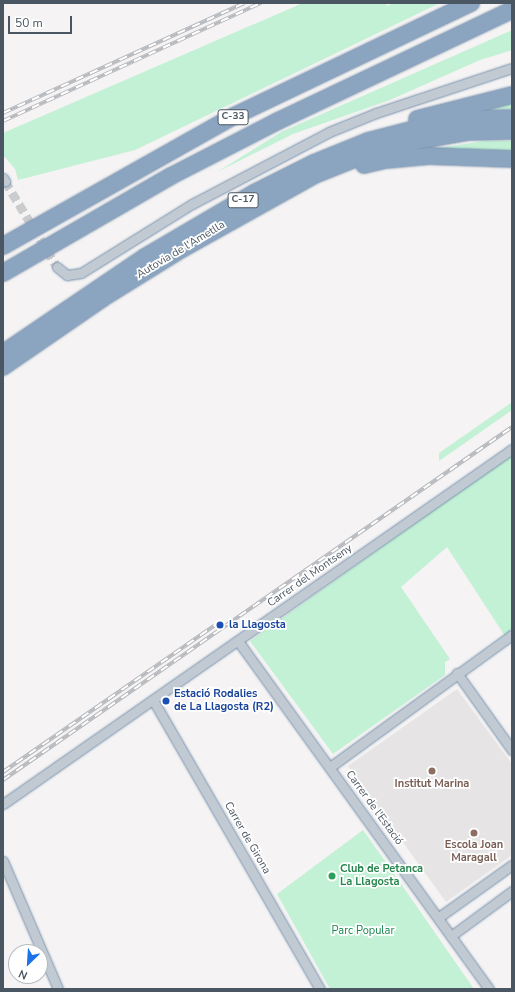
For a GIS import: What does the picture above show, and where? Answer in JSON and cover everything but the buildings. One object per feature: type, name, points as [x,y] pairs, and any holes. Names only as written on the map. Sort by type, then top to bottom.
[{"type":"highway","name":"C-33","points":[[3,246],[234,116],[471,3]]},
{"type":"highway","name":"C-33","points":[[3,273],[178,173],[292,114],[512,10]]},
{"type":"highway","points":[[342,150],[397,125],[512,95]]},
{"type":"highway","name":"C-17","points":[[3,353],[159,249],[260,190],[342,150],[418,128],[481,119],[512,118]]},
{"type":"highway","name":"Autovia de l'Ametlla","points":[[3,367],[140,274],[279,194],[345,162],[404,143],[467,132],[512,131]]},
{"type":"highway","points":[[279,194],[339,172],[386,160],[429,156],[512,159]]},
{"type":"street","points":[[57,267],[67,276],[81,273],[192,204],[329,132],[376,113],[512,68]]},
{"type":"street","name":"Carrer del Montseny","points":[[3,804],[238,642],[512,449]]},
{"type":"street","points":[[330,767],[457,673],[512,635]]},
{"type":"street","name":"Carrer de l'Estació","points":[[238,642],[439,917],[489,989]]},
{"type":"street","points":[[457,673],[512,750]]},
{"type":"street","name":"Carrer de Girona","points":[[153,700],[320,989]]},
{"type":"street","points":[[3,861],[58,989]]},
{"type":"street","points":[[439,917],[512,865]]},
{"type":"street","points":[[451,936],[512,891]]},
{"type":"shaded area","name":"Institut Marina","points":[[457,689],[512,764],[512,855],[446,902],[348,766]]},
{"type":"green space","points":[[303,3],[386,3],[387,6],[394,3],[440,3],[135,150],[18,180],[15,169],[3,155],[3,133]]},
{"type":"green space","points":[[512,30],[512,50],[480,60],[390,100],[293,134],[217,172],[281,132]]},
{"type":"green space","points":[[512,101],[512,109],[465,111]]},
{"type":"green space","points":[[485,141],[512,141],[512,155],[418,151]]},
{"type":"green space","points":[[512,402],[512,410],[439,461],[439,453]]},
{"type":"green space","points":[[512,454],[512,630],[505,636],[447,547],[401,587],[450,659],[445,662],[445,675],[333,754],[250,641]]},
{"type":"green space","name":"Parc Popular","points":[[363,830],[474,989],[330,989],[277,894]]},
{"type":"tunnel","points":[[5,181],[57,267]]},
{"type":"railway","points":[[3,113],[244,3]]},
{"type":"railway","points":[[3,121],[261,3]]},
{"type":"railway","points":[[3,780],[512,427]]},
{"type":"railway","points":[[3,772],[214,626]]},
{"type":"place","name":"la Llagosta","points":[[220,625]]},
{"type":"place","name":"Estació Rodalies de La Llagosta (R2)","points":[[166,701]]},
{"type":"place","name":"Institut Marina","points":[[432,771]]},
{"type":"place","name":"Escola Joan Maragall","points":[[474,833]]},
{"type":"place","name":"Club de Petanca La Llagosta","points":[[332,876]]}]
